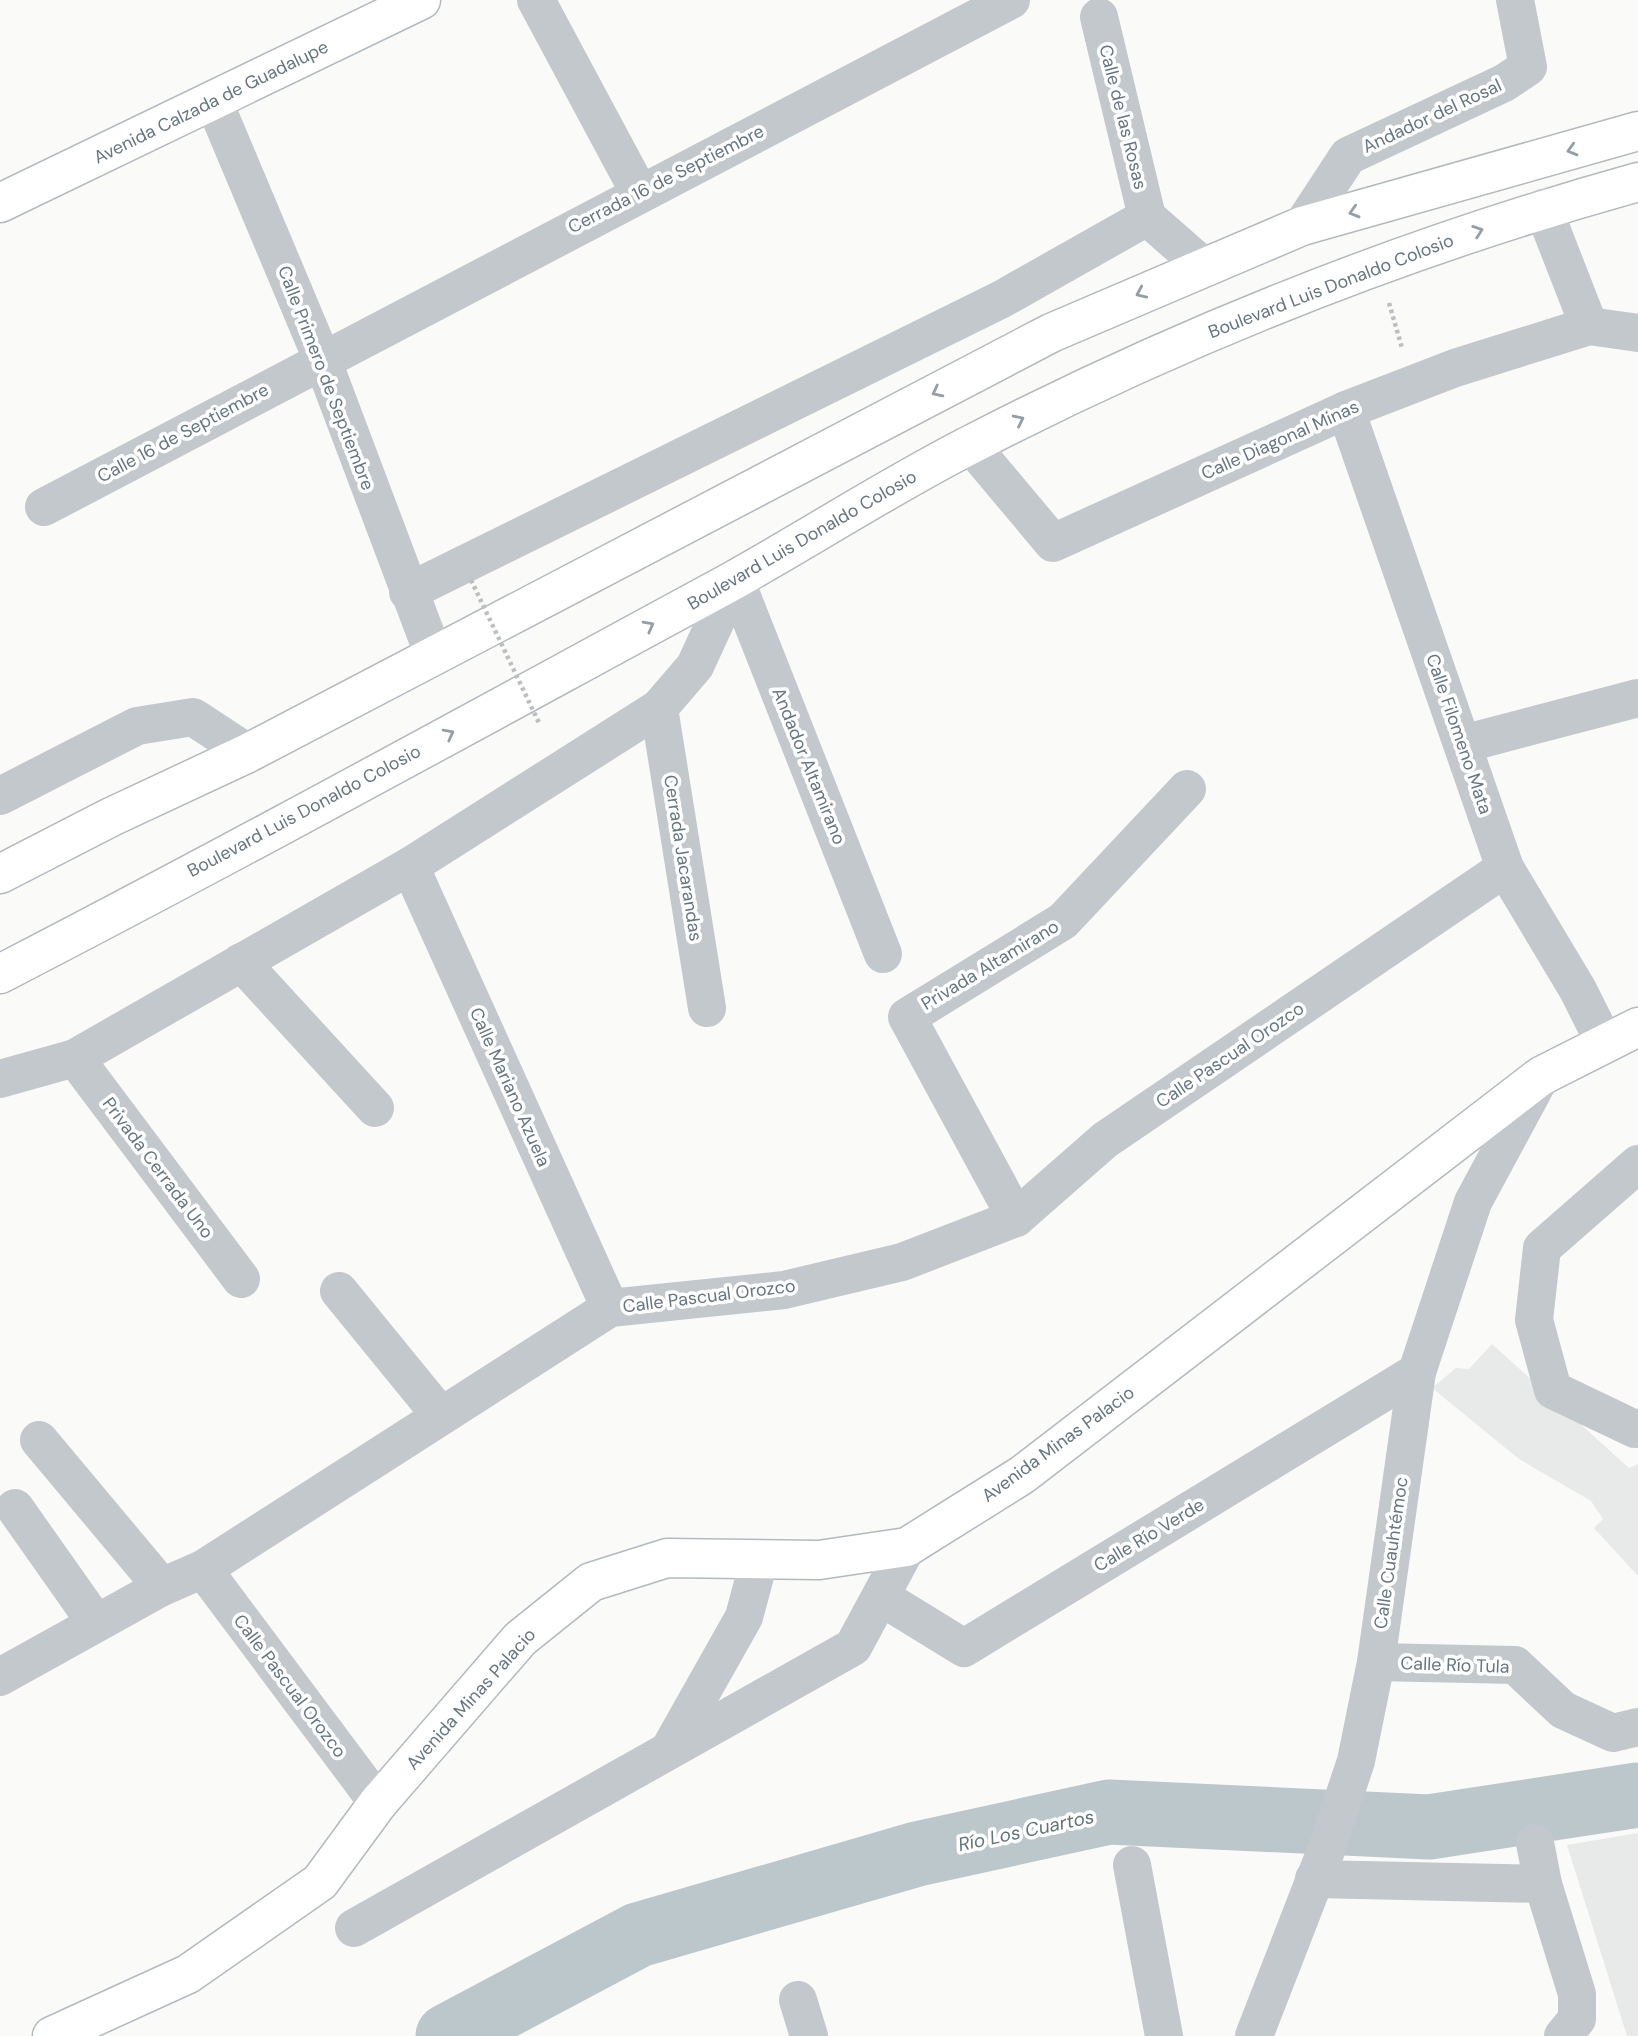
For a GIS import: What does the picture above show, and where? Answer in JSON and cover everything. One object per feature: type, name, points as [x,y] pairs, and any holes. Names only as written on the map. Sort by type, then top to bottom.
[{"type":"main road","name":"Avenida Calzada de Guadalupe","points":[[0,203],[421,0]]},
{"type":"main road","points":[[0,874],[111,817],[248,753],[1025,347],[1303,226],[1638,131]]},
{"type":"main road","name":"Boulevard Luis Donaldo Colosio","points":[[2,970],[118,892],[152,893],[735,579],[970,444],[1124,369],[1248,314],[1378,265],[1543,208],[1638,182]]},
{"type":"main road","points":[[0,893],[95,845],[111,817]]},
{"type":"main road","name":"Avenida Minas Palacio","points":[[52,2036],[188,1974],[320,1882],[378,1803],[520,1639],[592,1582],[667,1558],[819,1560],[907,1547],[1022,1475],[1541,1076],[1638,1027]]},
{"type":"street","points":[[536,0],[639,192]]},
{"type":"street","name":"Cerrada 16 de Septiembre","points":[[322,359],[1012,0]]},
{"type":"street","name":"Andador del Rosal","points":[[1303,226],[1348,156],[1504,83],[1528,66],[1515,0]]},
{"type":"street","name":"Calle de las Rosas","points":[[1099,18],[1147,217]]},
{"type":"street","name":"Calle Primero de Septiembre","points":[[214,102],[322,359],[434,656]]},
{"type":"street","points":[[1543,208],[1589,326]]},
{"type":"street","points":[[408,592],[1002,299],[1147,217],[1204,267]]},
{"type":"street","points":[[1002,299],[1025,347]]},
{"type":"street","name":"Calle Diagonal Minas","points":[[970,444],[1053,543],[1346,410],[1413,384],[1589,326],[1638,332]]},
{"type":"street","name":"Calle 16 de Septiembre","points":[[44,507],[322,359]]},
{"type":"street","name":"Calle Filomeno Mata","points":[[1346,410],[1505,868],[1578,990],[1604,1042]]},
{"type":"street","points":[[0,1079],[75,1058],[410,866],[659,708],[695,666],[735,579]]},
{"type":"street","name":"Andador Altamirano","points":[[735,579],[883,954]]},
{"type":"street","points":[[1463,744],[1638,698]]},
{"type":"street","name":"Cerrada Jacarandas","points":[[659,708],[707,1008]]},
{"type":"street","points":[[0,796],[137,726],[193,717],[248,753]]},
{"type":"street","name":"Privada Altamirano","points":[[1016,1218],[907,1017],[1063,921],[1187,789]]},
{"type":"street","name":"Calle Mariano Azuela","points":[[410,866],[610,1308]]},
{"type":"street","name":"Calle Pascual Orozco","points":[[0,1677],[162,1587],[202,1569],[610,1308],[784,1290],[902,1262],[1016,1218],[1105,1140],[1505,868]]},
{"type":"street","points":[[241,962],[374,1108]]},
{"type":"street","name":"Privada Cerrada Uno","points":[[75,1058],[241,1279]]},
{"type":"street","name":"Calle Cuauhtémoc","points":[[1253,2033],[1320,1863],[1356,1761],[1376,1662],[1417,1372],[1473,1202],[1541,1076]]},
{"type":"street","points":[[1637,1159],[1542,1248],[1534,1320],[1553,1390],[1638,1428]]},
{"type":"street","points":[[339,1291],[441,1416]]},
{"type":"street","name":"Calle Río Verde","points":[[881,1597],[964,1648],[1417,1372]]},
{"type":"street","points":[[39,1440],[162,1587]]},
{"type":"street","points":[[15,1508],[96,1623]]},
{"type":"street","points":[[354,1928],[853,1647],[907,1547]]},
{"type":"street","points":[[669,1751],[744,1617],[759,1561]]},
{"type":"street","name":"Calle Pascual Orozco","points":[[202,1569],[378,1803]]},
{"type":"street","name":"Calle Río Tula","points":[[1376,1662],[1515,1665],[1563,1710],[1613,1733],[1638,1727]]},
{"type":"street","points":[[1535,1843],[1543,1884],[1577,1994],[1570,2027]]},
{"type":"street","points":[[1320,1863],[1543,1884]]},
{"type":"street","points":[[1132,1865],[1164,2036]]},
{"type":"street","points":[[798,2000],[809,2036]]},
{"type":"path","points":[[1378,265],[1413,384]]},
{"type":"path","points":[[471,580],[540,725]]},
{"type":"shaded area","points":[[1492,1344],[1629,1468],[1638,1464],[1638,1576],[1594,1528],[1603,1519],[1591,1501],[1519,1459],[1432,1388],[1456,1368],[1469,1369]]},
{"type":"shaded area","points":[[1638,1833],[1638,2036],[1627,2036],[1567,1845]]},
{"type":"waterway","name":"Río Los Cuartos","points":[[448,2036],[638,1935],[917,1854],[1109,1812],[1429,1827],[1638,1795]]}]
